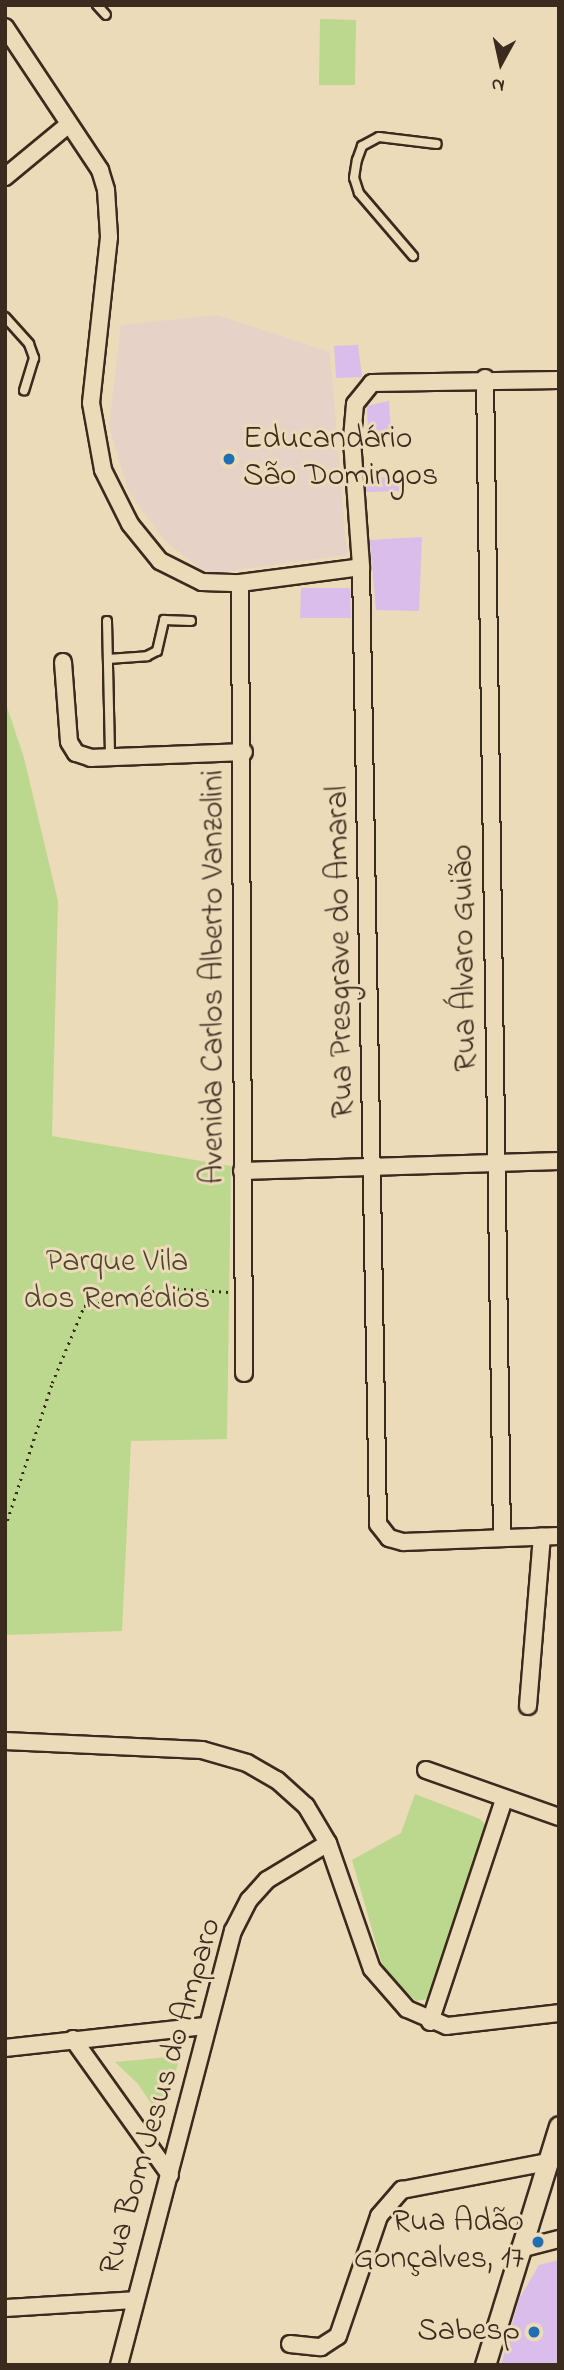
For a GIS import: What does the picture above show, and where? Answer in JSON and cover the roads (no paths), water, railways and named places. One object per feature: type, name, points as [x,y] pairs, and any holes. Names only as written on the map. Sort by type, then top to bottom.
[{"type":"street","points":[[5,27],[11,46],[100,170],[109,210],[91,403],[103,470],[130,524],[160,561],[202,582],[240,583],[361,567]]},
{"type":"street","points":[[5,177],[69,124]]},
{"type":"street","name":"Rua Presgrave do Amaral","points":[[551,1537],[403,1542],[389,1538],[378,1524],[374,1169],[361,567],[352,440],[353,417],[362,392],[372,383],[485,378],[559,380]]},
{"type":"street","name":"Rua Álvaro Guião","points":[[485,378],[502,1537]]},
{"type":"street","name":"Avenida Carlos Alberto Vanzolini","points":[[240,583],[244,752],[244,1373]]},
{"type":"street","points":[[63,662],[69,742],[76,753],[110,758],[244,752]]},
{"type":"street","points":[[242,1171],[374,1169],[559,1161]]},
{"type":"street","points":[[528,1706],[551,1537]]},
{"type":"street","points":[[5,1741],[202,1750],[247,1763],[277,1780],[306,1806],[328,1843],[372,1969],[390,1993],[430,2022],[464,2026],[559,2012]]},
{"type":"street","points":[[426,1770],[559,1817]]},
{"type":"street","points":[[430,2022],[504,1799]]},
{"type":"street","name":"Rua Bom Jesus do Amparo","points":[[119,2365],[134,2301],[170,2175],[205,2026],[233,1931],[248,1900],[293,1861],[328,1843]]},
{"type":"street","points":[[5,2048],[205,2026]]},
{"type":"street","points":[[73,2039],[170,2175]]},
{"type":"street","points":[[485,2365],[559,2126]]},
{"type":"street","points":[[290,2344],[321,2347],[338,2336],[379,2216],[402,2190],[548,2162]]},
{"type":"street","points":[[520,2249],[559,2239]]},
{"type":"street","points":[[5,2308],[134,2301]]},
{"type":"lane","points":[[97,5],[106,15]]},
{"type":"lane","points":[[413,256],[359,193],[354,178],[362,146],[379,137],[437,144]]},
{"type":"lane","points":[[5,317],[29,344],[34,358],[24,391]]},
{"type":"lane","points":[[108,659],[147,656],[157,652],[164,620],[191,621]]},
{"type":"lane","points":[[107,621],[110,758]]},
{"type":"place","name":"Educandário São Domingos","points":[[229,459]]},
{"type":"place","name":"Rua Adão Gonçalves, 17","points":[[538,2242]]},
{"type":"place","name":"Sabesp","points":[[534,2332]]},
{"type":"park label","name":"Parque Vila dos Remédios","points":[[117,1282]]}]
